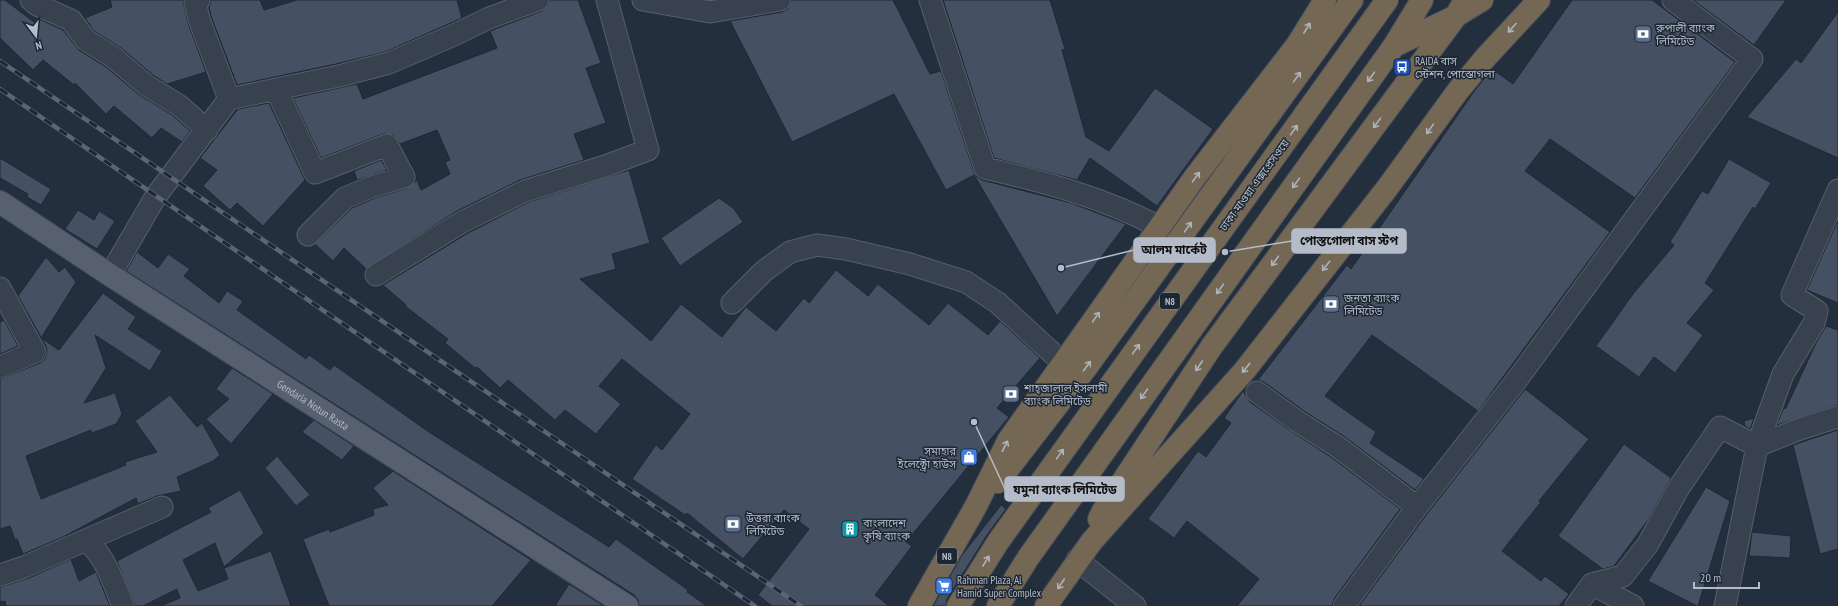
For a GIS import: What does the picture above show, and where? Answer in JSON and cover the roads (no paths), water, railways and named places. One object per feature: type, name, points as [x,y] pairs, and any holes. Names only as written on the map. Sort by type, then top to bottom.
[{"type":"highway","name":"N8","points":[[919,606],[976,506],[1008,441],[1159,227],[1297,45],[1325,0]]},
{"type":"highway","points":[[976,506],[993,490],[1086,368],[1352,0]]},
{"type":"highway","name":"ঢাকা-মাওয়া এক্সপ্রেসওয়ে","points":[[958,606],[1002,535],[1387,0]]},
{"type":"highway","points":[[998,606],[1028,558],[1394,46],[1422,0]]},
{"type":"highway","points":[[1394,46],[1460,8],[1482,0]]},
{"type":"highway","points":[[1046,606],[1077,560],[1092,541],[1245,370],[1388,188],[1457,92],[1486,57],[1539,0]]},
{"type":"highway","points":[[1092,541],[1103,511],[1212,346],[1460,8]]},
{"type":"main road","name":"Gendaria Notun Rasta","points":[[0,202],[110,275],[628,606]]},
{"type":"street","points":[[31,0],[37,5],[71,20],[86,40],[113,57],[146,85],[180,106],[207,130]]},
{"type":"street","points":[[199,0],[194,2],[199,19],[229,99]]},
{"type":"street","points":[[110,275],[156,196],[229,99],[339,76],[389,63],[489,18],[538,0]]},
{"type":"street","points":[[376,275],[462,222],[525,191],[605,166],[648,150],[607,0]]},
{"type":"street","points":[[643,0],[710,12],[780,0]]},
{"type":"street","points":[[930,0],[985,168],[1056,185],[1132,213],[1159,227]]},
{"type":"street","points":[[1344,606],[1417,507],[1516,381],[1752,59],[1673,0]]},
{"type":"street","points":[[276,89],[315,173],[387,145],[404,177],[371,187],[345,198],[308,235]]},
{"type":"street","points":[[1725,606],[1757,446],[1783,374],[1814,323],[1817,311],[1792,295],[1838,190]]},
{"type":"street","points":[[732,303],[764,271],[790,252],[817,245],[846,249],[910,264],[966,282],[998,303],[1063,363]]},
{"type":"street","points":[[0,288],[35,352],[0,367]]},
{"type":"street","points":[[1257,392],[1297,422],[1338,447],[1417,507]]},
{"type":"street","points":[[1576,606],[1592,584],[1624,576],[1648,544],[1678,489],[1720,427],[1757,446],[1800,429],[1838,417]]},
{"type":"street","points":[[0,575],[24,567],[162,507]]},
{"type":"street","points":[[86,540],[103,558],[123,606]]},
{"type":"street","points":[[1077,560],[1135,606]]},
{"type":"street","points":[[1592,584],[1633,606]]},
{"type":"railway","points":[[0,61],[801,606]]},
{"type":"railway","points":[[0,89],[755,606]]},
{"type":"place","name":"রুপালী ব্যাংক লিমিটেড","points":[[1643,34]]},
{"type":"place","name":"RAIDA বাস স্টেশন, পোস্তোগলা","points":[[1402,67]]},
{"type":"place","name":"পোস্তগোলা বাস স্টপ","points":[[1225,252]]},
{"type":"place","name":"আলম মার্কেট","points":[[1061,268]]},
{"type":"place","name":"জনতা ব্যাংক লিমিটেড","points":[[1331,304]]},
{"type":"place","name":"শাহ্জালাল ইসলামী ব্যাংক লিমিটেড","points":[[1011,394]]},
{"type":"place","name":"যমুনা ব্যাংক লিমিটেড","points":[[974,422]]},
{"type":"place","name":"সমাহার ইলেক্ট্রো হাউস","points":[[969,457]]},
{"type":"place","name":"উত্তরা ব্যাংক লিমিটেড","points":[[733,524]]},
{"type":"place","name":"বাংলাদেশ কৃষি ব্যাংক","points":[[850,529]]},
{"type":"place","name":"Rahman Plaza, Al Hamid Super Complex","points":[[944,586]]}]
